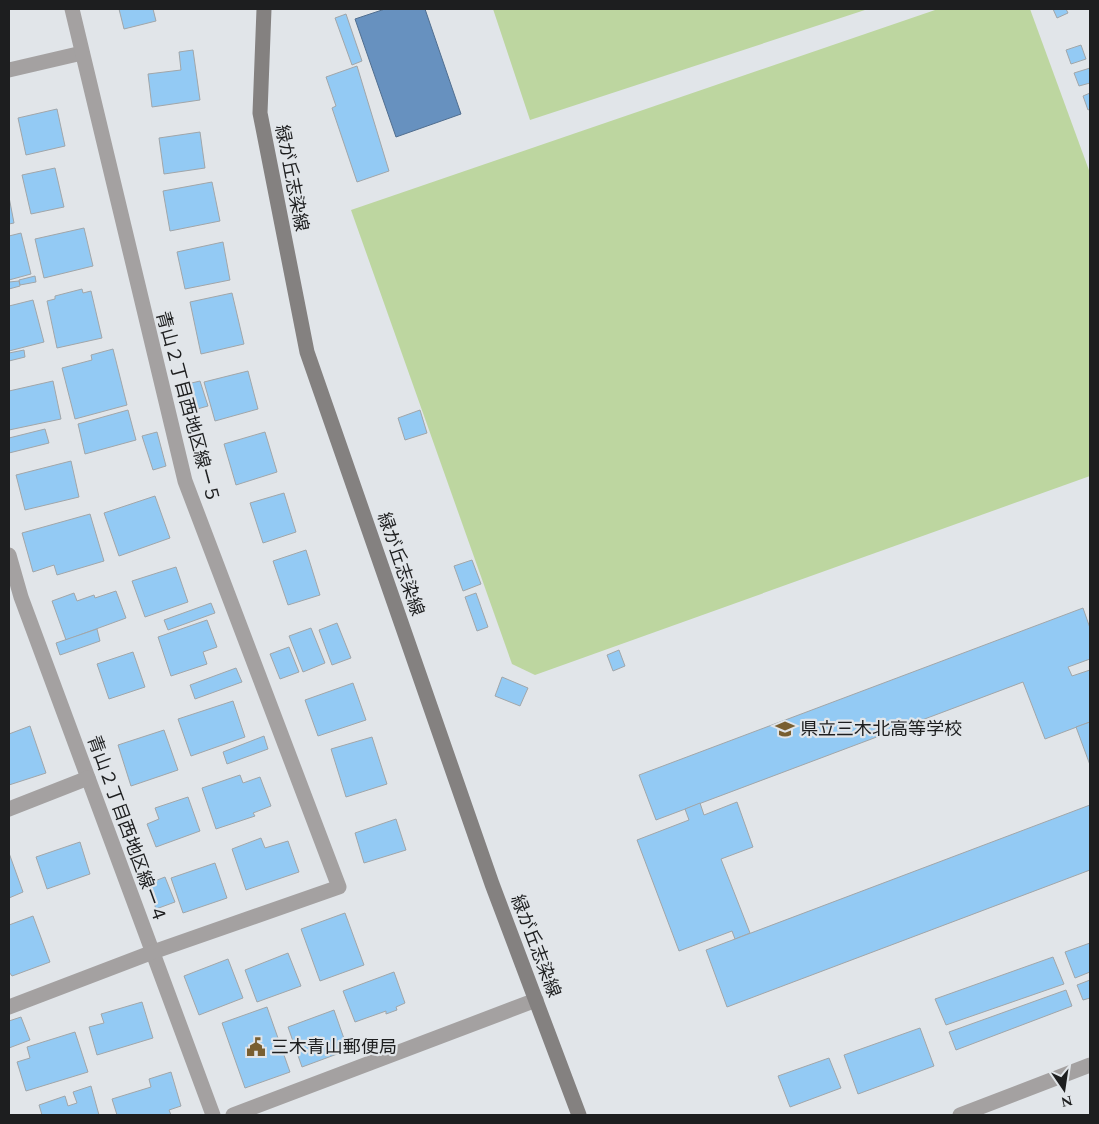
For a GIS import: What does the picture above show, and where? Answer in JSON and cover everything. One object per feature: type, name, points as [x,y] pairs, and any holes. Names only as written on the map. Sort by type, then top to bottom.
[{"type":"street","name":"青山２丁目西地区線ー５","points":[[72,9],[184,482],[339,887],[153,952]]},
{"type":"street","name":"緑が丘志染線","points":[[264,9],[260,113],[308,352],[492,884],[580,1115]]},
{"type":"street","points":[[9,70],[82,53]]},
{"type":"street","name":"青山２丁目西地区線ー４","points":[[9,555],[15,599],[88,778],[213,1115]]},
{"type":"street","points":[[9,808],[88,778]]},
{"type":"street","points":[[9,1007],[153,952]]},
{"type":"street","points":[[233,1115],[258,1111],[536,1000]]},
{"type":"street","points":[[960,1115],[1090,1065]]},
{"type":"green space","points":[[493,9],[868,9],[530,120]]},
{"type":"green space","points":[[938,9],[1030,9],[1090,173],[1090,476],[535,675],[512,664],[351,210]]},
{"type":"water","points":[[385,9],[425,9],[461,114],[396,137],[355,19]]},
{"type":"building","points":[[119,9],[153,9],[156,21],[124,29]]},
{"type":"building","points":[[1053,9],[1066,9],[1068,13],[1057,18]]},
{"type":"building","points":[[346,14],[362,61],[352,65],[335,18]]},
{"type":"building","points":[[1081,45],[1086,59],[1071,64],[1066,50]]},
{"type":"building","points":[[193,50],[200,100],[152,107],[148,74],[181,70],[179,52]]},
{"type":"building","points":[[357,66],[389,171],[357,182],[332,108],[336,106],[326,77]]},
{"type":"building","points":[[1090,68],[1090,83],[1079,86],[1074,73]]},
{"type":"building","points":[[1090,93],[1090,109],[1088,110],[1083,96]]},
{"type":"building","points":[[57,109],[65,146],[26,155],[18,118]]},
{"type":"building","points":[[200,132],[205,168],[164,174],[159,138]]},
{"type":"building","points":[[55,168],[64,207],[31,214],[22,175]]},
{"type":"building","points":[[212,182],[220,221],[170,231],[163,191]]},
{"type":"building","points":[[9,197],[14,223],[9,224]]},
{"type":"building","points":[[84,228],[93,266],[44,278],[35,239]]},
{"type":"building","points":[[21,233],[31,274],[9,280],[9,236]]},
{"type":"building","points":[[223,242],[230,280],[185,289],[177,252]]},
{"type":"building","points":[[35,276],[36,282],[20,285],[19,280]]},
{"type":"building","points":[[19,281],[20,286],[9,289],[9,282]]},
{"type":"building","points":[[82,289],[83,293],[91,291],[102,338],[57,348],[47,301],[55,299],[55,296]]},
{"type":"building","points":[[232,293],[244,344],[201,354],[190,302]]},
{"type":"building","points":[[33,300],[44,342],[9,351],[9,306]]},
{"type":"building","points":[[113,349],[127,405],[75,419],[62,368],[92,360],[91,355]]},
{"type":"building","points":[[24,350],[25,357],[9,361],[9,353]]},
{"type":"building","points":[[248,371],[258,409],[215,421],[204,382]]},
{"type":"building","points":[[53,381],[61,419],[9,430],[9,391]]},
{"type":"building","points":[[200,381],[208,406],[190,411],[183,385]]},
{"type":"building","points":[[128,410],[136,440],[85,454],[78,424]]},
{"type":"building","points":[[420,410],[427,433],[405,440],[398,418]]},
{"type":"building","points":[[45,429],[49,443],[9,453],[9,438]]},
{"type":"building","points":[[157,432],[166,466],[153,470],[142,436]]},
{"type":"building","points":[[265,432],[277,472],[236,485],[224,444]]},
{"type":"building","points":[[71,461],[79,497],[25,510],[16,475]]},
{"type":"building","points":[[284,493],[296,532],[263,543],[250,503]]},
{"type":"building","points":[[155,496],[170,538],[119,556],[104,513]]},
{"type":"building","points":[[90,514],[104,561],[57,575],[54,565],[33,572],[22,533]]},
{"type":"building","points":[[306,550],[320,595],[288,605],[273,561]]},
{"type":"building","points":[[472,560],[481,584],[463,591],[454,566]]},
{"type":"building","points":[[176,567],[188,602],[145,617],[132,581]]},
{"type":"building","points":[[116,591],[126,618],[66,640],[52,601],[74,593],[77,601],[94,595],[95,598]]},
{"type":"building","points":[[476,593],[488,627],[477,631],[465,597]]},
{"type":"building","points":[[211,603],[215,613],[168,630],[164,620]]},
{"type":"building","points":[[1083,608],[1090,628],[1090,659],[1068,667],[1072,676],[1090,670],[1090,722],[1045,739],[1023,682],[656,820],[639,775]]},
{"type":"building","points":[[207,620],[217,647],[203,652],[207,664],[171,676],[158,637]]},
{"type":"building","points":[[337,623],[351,658],[332,665],[319,630]]},
{"type":"building","points":[[311,628],[325,663],[303,672],[289,636]]},
{"type":"building","points":[[97,629],[100,641],[60,655],[56,643]]},
{"type":"building","points":[[289,647],[299,672],[280,679],[270,654]]},
{"type":"building","points":[[619,650],[625,666],[613,671],[607,655]]},
{"type":"building","points":[[133,652],[145,687],[109,699],[97,664]]},
{"type":"building","points":[[236,668],[242,682],[195,699],[190,685]]},
{"type":"building","points":[[502,677],[528,688],[520,706],[495,696]]},
{"type":"building","points":[[353,683],[366,720],[318,736],[305,700]]},
{"type":"building","points":[[233,701],[245,737],[191,756],[178,719]]},
{"type":"building","points":[[1090,722],[1090,765],[1076,727]]},
{"type":"building","points":[[30,726],[46,773],[9,785],[9,734]]},
{"type":"building","points":[[164,730],[178,770],[131,786],[118,745]]},
{"type":"building","points":[[264,736],[268,749],[227,764],[223,752]]},
{"type":"building","points":[[372,737],[387,784],[346,797],[331,749]]},
{"type":"building","points":[[240,775],[243,783],[260,777],[271,806],[253,813],[255,816],[216,829],[202,788]]},
{"type":"building","points":[[188,797],[200,831],[156,847],[147,824],[159,819],[155,808]]},
{"type":"building","points":[[737,802],[753,847],[721,859],[750,933],[735,939],[732,931],[679,951],[637,840],[689,820],[685,809],[700,803],[704,815]]},
{"type":"building","points":[[1090,805],[1090,870],[727,1007],[706,950]]},
{"type":"building","points":[[396,819],[406,850],[364,863],[355,833]]},
{"type":"building","points":[[261,838],[265,848],[288,841],[299,872],[246,890],[232,849]]},
{"type":"building","points":[[80,842],[90,874],[47,889],[36,857]]},
{"type":"building","points":[[9,853],[23,892],[9,898]]},
{"type":"building","points":[[215,863],[227,898],[183,913],[171,878]]},
{"type":"building","points":[[165,877],[175,902],[156,909],[147,884]]},
{"type":"building","points":[[345,913],[364,965],[320,981],[301,929]]},
{"type":"building","points":[[33,916],[50,962],[12,976],[9,972],[9,925]]},
{"type":"building","points":[[1090,943],[1090,972],[1075,978],[1065,952]]},
{"type":"building","points":[[288,953],[301,986],[257,1002],[245,970]]},
{"type":"building","points":[[1053,957],[1064,984],[946,1025],[935,999]]},
{"type":"building","points":[[228,959],[243,998],[199,1015],[184,976]]},
{"type":"building","points":[[394,972],[405,1003],[396,1007],[397,1010],[386,1014],[386,1011],[355,1022],[343,991]]},
{"type":"building","points":[[1090,980],[1090,998],[1083,1000],[1077,985]]},
{"type":"building","points":[[1066,990],[1072,1006],[956,1050],[949,1032]]},
{"type":"building","points":[[142,1002],[153,1038],[97,1055],[89,1027],[104,1023],[101,1014]]},
{"type":"building","name":"三木青山郵便局","points":[[267,1007],[290,1072],[245,1088],[222,1023]]},
{"type":"building","points":[[334,1010],[348,1050],[302,1067],[288,1027]]},
{"type":"building","points":[[21,1017],[30,1040],[9,1048],[9,1021]]},
{"type":"building","points":[[920,1028],[934,1066],[858,1094],[844,1055]]},
{"type":"building","points":[[75,1032],[88,1072],[26,1091],[17,1062],[30,1058],[27,1047]]},
{"type":"building","points":[[829,1058],[841,1088],[790,1107],[778,1076]]},
{"type":"building","points":[[171,1072],[181,1106],[169,1110],[171,1115],[117,1115],[112,1099],[151,1087],[149,1079]]},
{"type":"building","points":[[91,1086],[99,1115],[42,1115],[39,1105],[65,1096],[68,1106],[77,1103],[73,1092]]},
{"type":"place","name":"県立三木北高等学校","points":[[785,729]]},
{"type":"place","name":"三木青山郵便局","points":[[256,1047]]}]
